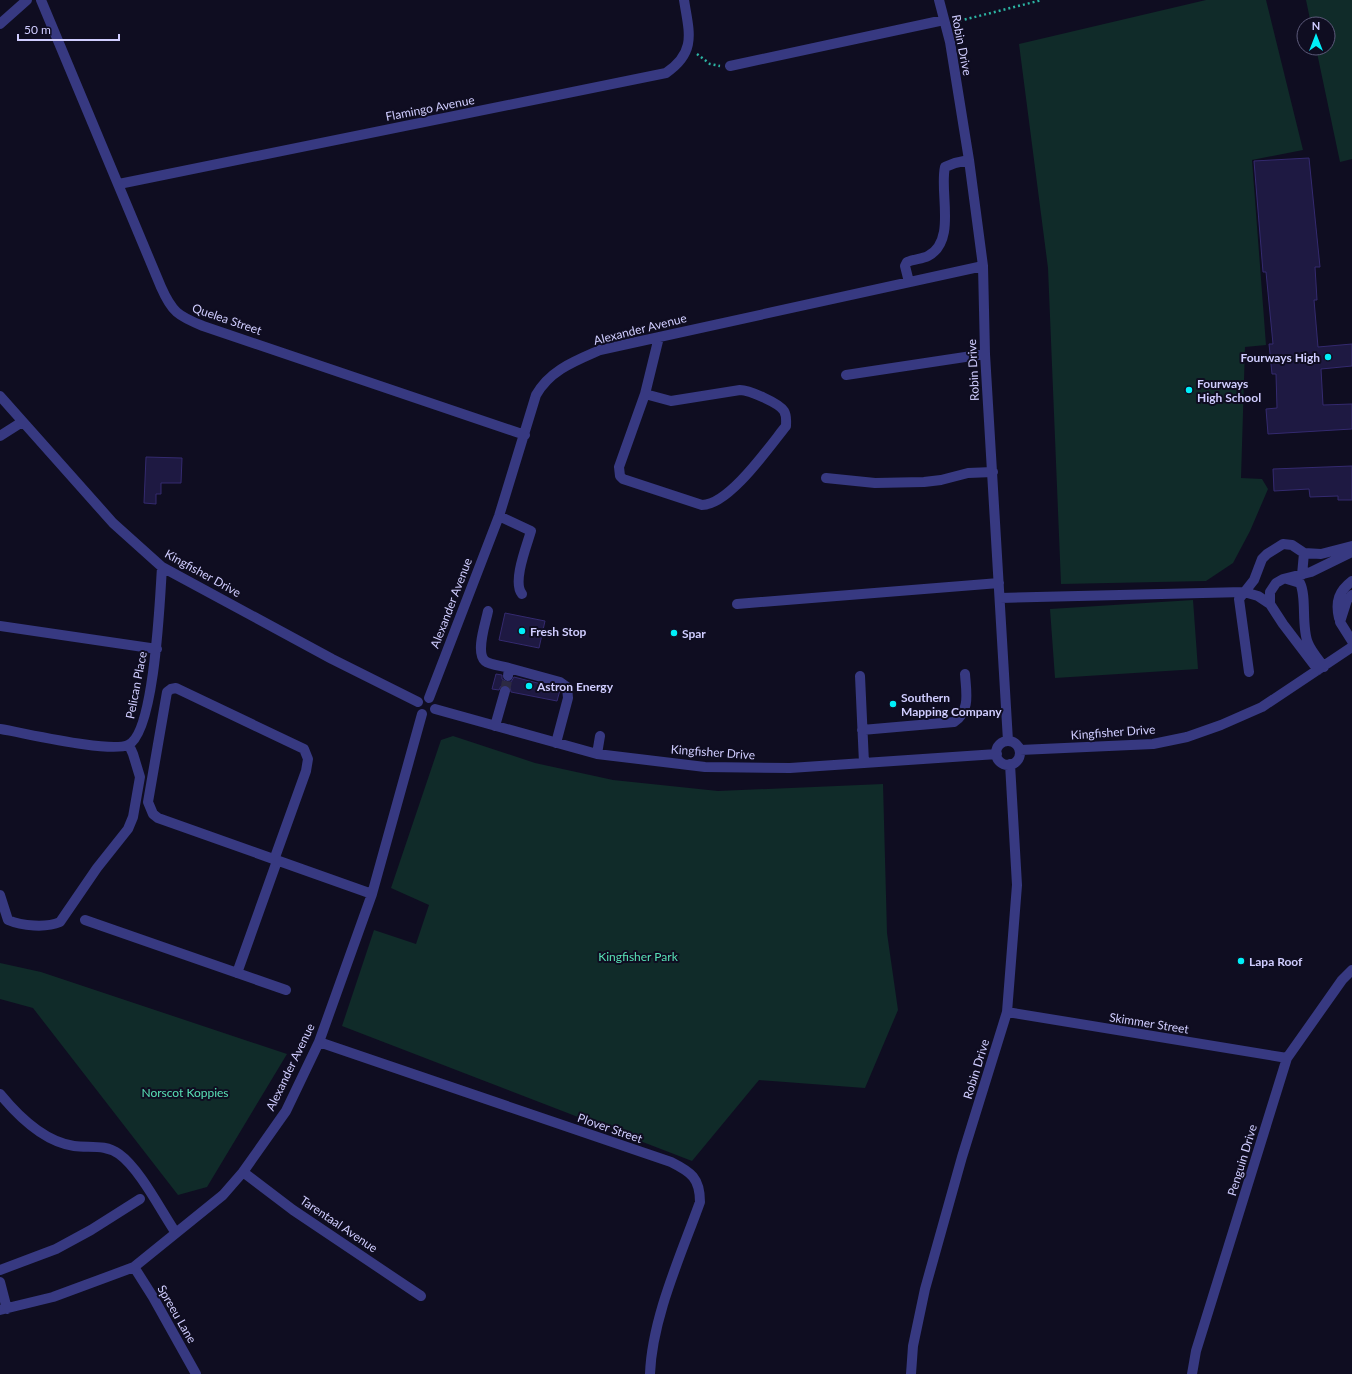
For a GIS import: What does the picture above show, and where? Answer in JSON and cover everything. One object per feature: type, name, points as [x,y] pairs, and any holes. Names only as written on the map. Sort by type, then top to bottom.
[{"type":"street","points":[[0,24],[27,0]]},
{"type":"street","name":"Quelea Street","points":[[41,0],[168,304],[181,317],[525,435]]},
{"type":"street","points":[[684,0],[689,32],[689,47]]},
{"type":"street","name":"Robin Drive","points":[[939,0],[945,23],[969,160],[983,266],[985,354],[1008,741]]},
{"type":"street","points":[[730,66],[945,23]]},
{"type":"street","name":"Flamingo Avenue","points":[[119,184],[666,72],[683,59],[689,47]]},
{"type":"street","points":[[909,282],[905,266],[907,262],[927,256],[936,251],[942,237],[946,221],[943,177],[946,168],[955,163],[969,160]]},
{"type":"street","name":"Alexander Avenue","points":[[429,698],[499,516],[536,395],[542,385],[557,372],[570,363],[600,350],[983,266]]},
{"type":"street","points":[[645,394],[670,401],[735,390],[750,391],[782,408],[785,414],[786,426],[735,488],[710,504],[702,505],[623,479],[620,476],[620,467],[645,394],[659,337]]},
{"type":"street","points":[[846,375],[985,354]]},
{"type":"street","name":"Kingfisher Drive","points":[[0,396],[113,523],[162,567],[332,659],[418,702]]},
{"type":"street","points":[[0,436],[22,422]]},
{"type":"street","points":[[826,478],[875,483],[924,482],[941,480],[968,473],[992,472]]},
{"type":"street","points":[[499,516],[531,531],[519,578],[518,588],[522,594]]},
{"type":"street","points":[[1249,672],[1239,599],[1254,580],[1262,559],[1274,548],[1283,544],[1292,545],[1304,553],[1321,554],[1352,546]]},
{"type":"street","points":[[1270,604],[1270,592],[1276,583],[1283,579],[1311,572],[1352,552]]},
{"type":"street","points":[[1302,574],[1304,553]]},
{"type":"street","name":"Pelican Place","points":[[129,745],[135,739],[144,721],[157,649],[162,567]]},
{"type":"street","points":[[1283,579],[1300,583],[1303,590],[1303,605],[1308,643],[1321,668]]},
{"type":"street","points":[[1352,581],[1340,592],[1337,609],[1340,622],[1352,641]]},
{"type":"street","points":[[737,604],[999,583]]},
{"type":"street","points":[[1000,598],[1244,592],[1258,596],[1270,604],[1283,624],[1321,668]]},
{"type":"street","points":[[1340,622],[1347,600],[1352,595]]},
{"type":"street","points":[[488,611],[480,647],[482,656],[486,662],[509,672],[560,682],[567,687],[568,698],[556,743]]},
{"type":"street","points":[[0,626],[157,649]]},
{"type":"street","name":"Kingfisher Drive","points":[[1020,750],[1153,744],[1187,737],[1262,708],[1352,647]]},
{"type":"street","points":[[862,730],[954,722],[963,713],[966,705],[965,674]]},
{"type":"street","points":[[860,676],[864,763]]},
{"type":"street","points":[[237,973],[276,860],[306,771],[308,759],[304,749],[176,688],[171,689],[168,692],[148,802],[153,814],[158,818],[276,860],[372,894]]},
{"type":"street","points":[[495,726],[505,691]]},
{"type":"street","points":[[422,698],[429,698],[434,702],[435,709],[430,714],[422,714],[418,709],[418,702],[422,698]]},
{"type":"street","name":"Kingfisher Drive","points":[[435,709],[598,754],[705,767],[790,768],[997,754]]},
{"type":"street","name":"Alexander Avenue","points":[[4,1309],[53,1297],[134,1267],[223,1195],[243,1172],[286,1111],[319,1042],[372,894],[422,714]]},
{"type":"street","points":[[0,729],[91,745],[116,748],[129,745],[140,777],[133,817],[128,829],[97,868],[60,922],[52,925],[16,924],[8,920],[0,894]]},
{"type":"street","points":[[598,754],[600,736]]},
{"type":"street","points":[[1008,741],[1016,744],[1020,750],[1018,759],[1010,764],[1000,761],[997,754],[1000,744],[1008,741]]},
{"type":"street","name":"Robin Drive","points":[[911,1374],[913,1346],[925,1289],[962,1157],[1007,1012],[1016,885],[1010,764]]},
{"type":"street","points":[[85,920],[286,990]]},
{"type":"street","name":"Penguin Drive","points":[[1192,1374],[1196,1350],[1287,1058],[1342,980],[1352,970]]},
{"type":"street","name":"Skimmer Street","points":[[1007,1012],[1287,1058]]},
{"type":"street","name":"Plover Street","points":[[319,1042],[670,1162],[686,1170],[698,1182],[700,1202],[655,1329],[651,1352],[650,1374]]},
{"type":"street","points":[[0,1094],[16,1112],[48,1136],[65,1144],[107,1148],[119,1154],[133,1167],[176,1233]]},
{"type":"street","name":"Tarentaal Avenue","points":[[243,1172],[294,1210],[421,1296]]},
{"type":"street","points":[[0,1270],[68,1243],[140,1199]]},
{"type":"street","name":"Spreeu Lane","points":[[134,1267],[153,1297],[196,1374]]},
{"type":"street","points":[[0,1282],[4,1309]]},
{"type":"path","points":[[945,23],[1042,0]]},
{"type":"path","points":[[689,47],[710,64],[730,66]]},
{"type":"green space","points":[[1206,0],[1266,0],[1303,150],[1252,160],[1266,345],[1245,347],[1241,478],[1262,479],[1268,489],[1250,531],[1233,563],[1206,581],[1061,584],[1048,268],[1019,44]]},
{"type":"green space","points":[[1306,0],[1352,0],[1352,159],[1340,162],[1318,56],[1336,56],[1336,16],[1309,16]]},
{"type":"green space","points":[[1193,600],[1198,669],[1055,678],[1050,609]]},
{"type":"green space","name":"Kingfisher Park","points":[[453,736],[535,763],[613,780],[718,791],[883,784],[887,933],[898,1010],[865,1088],[759,1080],[692,1161],[342,1026],[374,930],[416,944],[429,905],[391,888],[441,740]]},
{"type":"green space","name":"Norscot Koppies","points":[[0,963],[41,972],[287,1054],[207,1187],[178,1195],[33,1008],[0,999]]},
{"type":"building","points":[[1309,158],[1320,267],[1315,267],[1317,300],[1314,300],[1318,347],[1352,344],[1352,366],[1321,369],[1323,405],[1352,404],[1352,429],[1268,434],[1266,409],[1277,408],[1276,374],[1272,374],[1269,344],[1273,344],[1266,272],[1263,272],[1254,161]]},
{"type":"building","points":[[146,457],[182,458],[181,483],[161,483],[161,494],[156,494],[156,504],[144,503]]},
{"type":"building","points":[[1352,466],[1352,500],[1338,500],[1338,496],[1310,497],[1309,489],[1274,491],[1273,469]]},
{"type":"building","name":"Fresh Stop","points":[[505,613],[545,621],[539,648],[499,640]]},
{"type":"building","points":[[496,674],[502,675],[502,679],[507,682],[511,682],[514,677],[557,688],[560,690],[557,701],[511,692],[510,687],[506,685],[501,686],[499,690],[492,689]]},
{"type":"tunnel","points":[[505,691],[508,676]]},
{"type":"place","name":"Fourways High","points":[[1328,357]]},
{"type":"place","name":"Fourways High School","points":[[1189,390]]},
{"type":"place","name":"Fresh Stop","points":[[522,631]]},
{"type":"place","name":"Spar","points":[[674,633]]},
{"type":"place","name":"Astron Energy","points":[[529,686]]},
{"type":"place","name":"Southern Mapping Company","points":[[893,704]]},
{"type":"place","name":"Lapa Roof","points":[[1241,961]]}]
